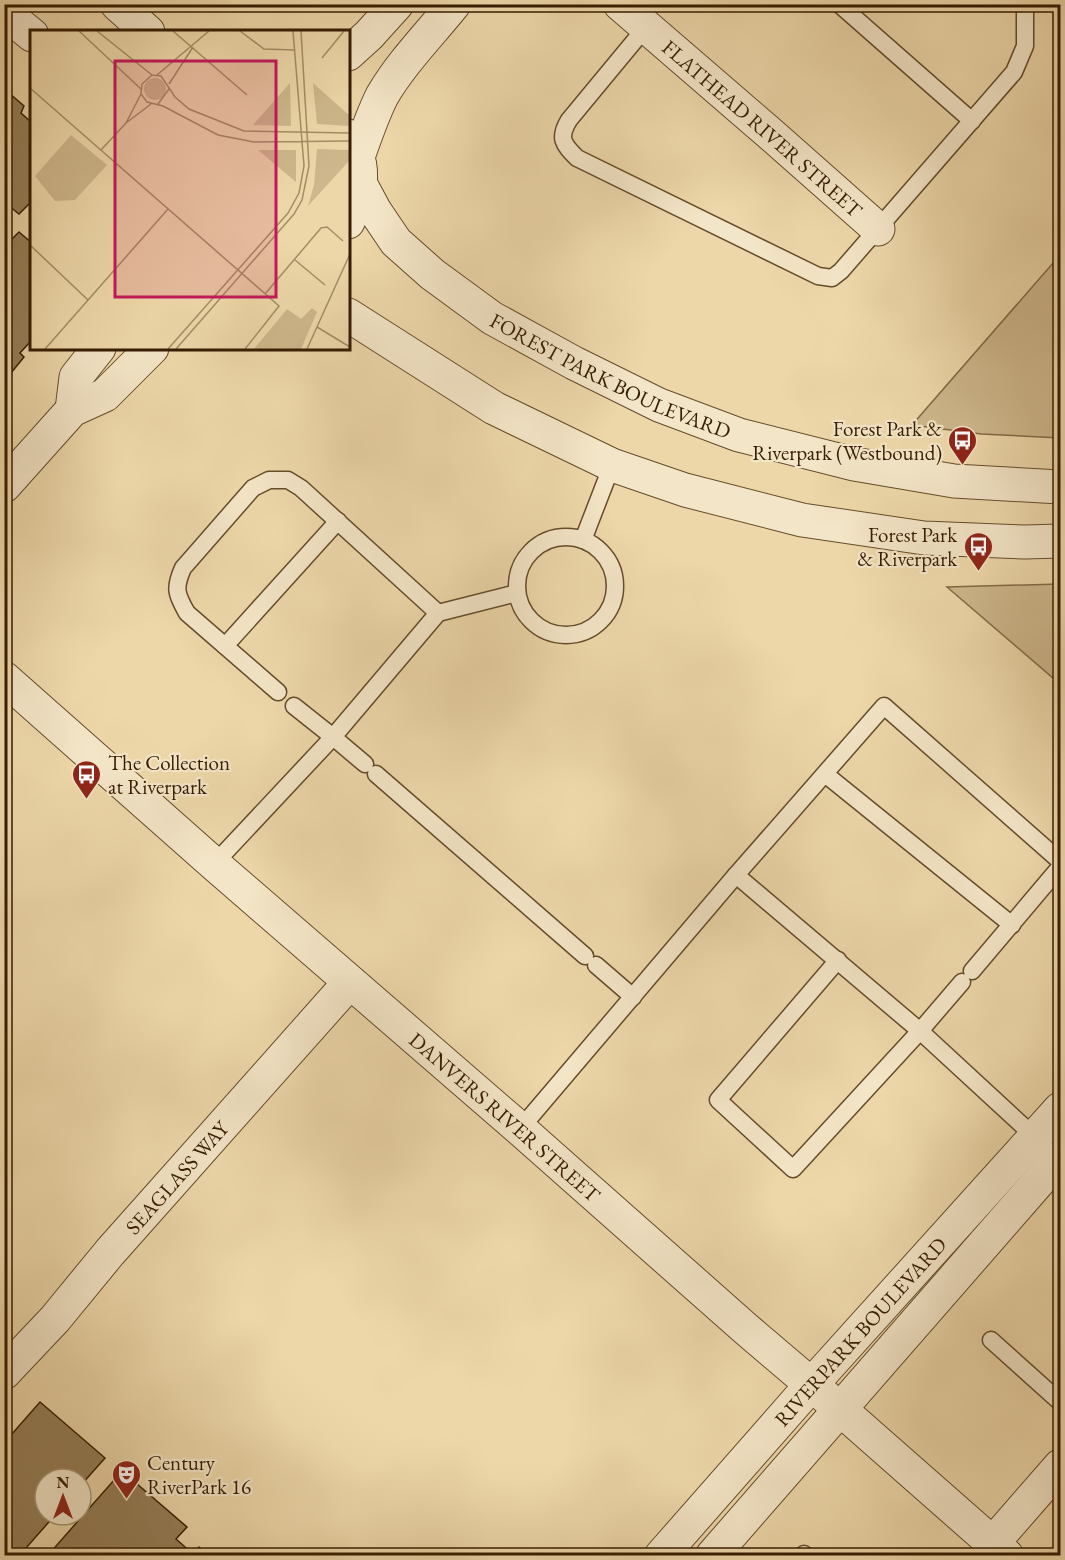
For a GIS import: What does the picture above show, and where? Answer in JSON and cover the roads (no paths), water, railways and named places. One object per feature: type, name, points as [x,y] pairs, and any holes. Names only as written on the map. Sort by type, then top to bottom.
[{"type":"street","points":[[117,4],[146,30]]},
{"type":"street","points":[[350,52],[397,4]]},
{"type":"street","points":[[350,217],[355,159],[371,119],[396,74],[454,4]]},
{"type":"street","name":"FLATHEAD RIVER STREET","points":[[630,11],[878,229]]},
{"type":"street","points":[[4,12],[30,33]]},
{"type":"street","name":"FOREST PARK BOULEVARD","points":[[355,159],[375,210],[396,242],[432,274],[492,318],[574,363],[659,405],[739,435],[854,464],[954,482],[1060,487]]},
{"type":"street","points":[[350,316],[494,408],[612,465],[685,490],[802,520],[924,538],[1060,541]]},
{"type":"street","points":[[72,410],[76,377],[97,350]]},
{"type":"street","points":[[4,486],[72,410],[105,395],[150,350]]},
{"type":"street","name":"DANVERS RIVER STREET","points":[[4,678],[1000,1550]]},
{"type":"street","name":"SEAGLASS WAY","points":[[4,1373],[350,982]]},
{"type":"street","name":"RIVERPARK BOULEVARD","points":[[712,1556],[840,1408],[1048,1147],[1060,1109]]},
{"type":"street","name":"RIVERPARK BOULEVARD","points":[[661,1556],[812,1384],[1048,1147]]},
{"type":"street","points":[[1000,1550],[1060,1466]]},
{"type":"lane","points":[[839,4],[972,120]]},
{"type":"lane","points":[[630,11],[564,129],[563,140],[566,148],[577,158],[819,276],[832,278],[841,272],[1014,72],[1025,46],[1024,4]]},
{"type":"lane","points":[[583,540],[612,465]]},
{"type":"lane","points":[[278,692],[187,613],[177,597],[177,580],[183,568],[253,488],[269,480],[288,480],[301,488],[438,613]]},
{"type":"lane","points":[[225,646],[338,521]]},
{"type":"lane","points":[[566,537],[583,540],[597,548],[607,560],[613,574],[615,590],[611,605],[602,619],[590,629],[575,634],[559,635],[544,630],[531,621],[522,608],[517,593],[517,576],[524,561],[535,548],[549,540],[566,537]]},
{"type":"lane","points":[[214,864],[333,737],[438,613],[517,593]]},
{"type":"lane","points":[[294,706],[333,737],[633,998]]},
{"type":"lane","points":[[520,1129],[736,875],[884,706],[1060,861]]},
{"type":"lane","points":[[825,774],[1012,925]]},
{"type":"lane","points":[[838,960],[718,1100],[793,1168],[920,1031],[1060,867]]},
{"type":"lane","points":[[736,875],[920,1031],[1048,1147]]},
{"type":"lane","points":[[991,1340],[1060,1402]]},
{"type":"place","name":"Forest Park & Riverpark (Westbound)","points":[[963,466]]},
{"type":"place","name":"Forest Park & Riverpark","points":[[978,572]]},
{"type":"place","name":"The Collection at Riverpark","points":[[87,800]]},
{"type":"place","name":"Century RiverPark 16","points":[[126,1500]]}]
